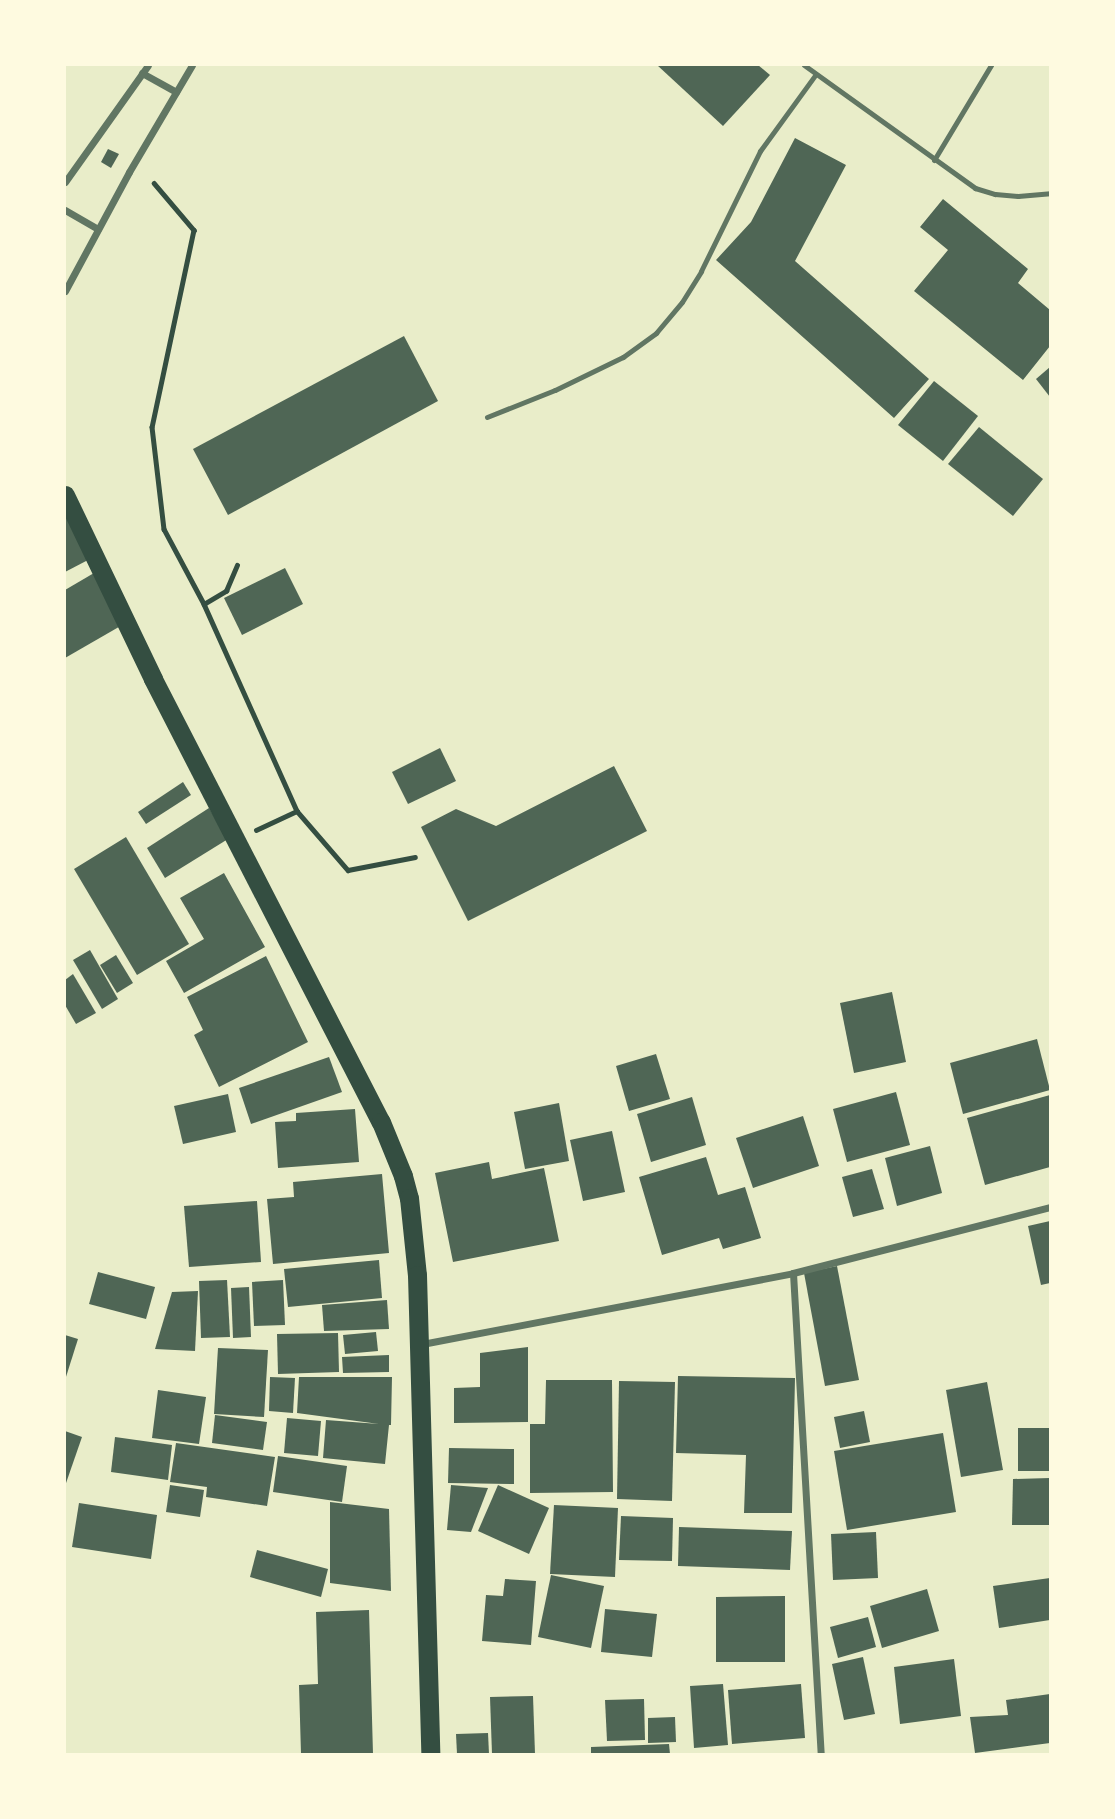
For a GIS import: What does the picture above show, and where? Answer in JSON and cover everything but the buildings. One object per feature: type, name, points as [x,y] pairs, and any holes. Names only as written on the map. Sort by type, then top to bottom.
[{"type":"highway","points":[[65,495],[153,679],[329,1018],[398,1162],[409,1198],[418,1275],[430,1754]]},
{"type":"street","points":[[65,182],[148,65]]},
{"type":"street","points":[[65,291],[192,65]]},
{"type":"street","points":[[142,73],[176,92]]},
{"type":"street","points":[[65,210],[98,229]]},
{"type":"street","points":[[420,1345],[793,1273],[1050,1207]]},
{"type":"street","points":[[793,1273],[821,1754]]},
{"type":"lane","points":[[804,65],[975,188],[995,194],[1050,193]]},
{"type":"lane","points":[[934,160],[991,65]]},
{"type":"lane","points":[[487,417],[555,390],[623,357],[656,333],[682,302],[701,271],[760,151],[816,74]]},
{"type":"path","points":[[155,183],[194,230],[152,427],[164,529],[204,604],[297,811],[348,870],[415,857]]},
{"type":"path","points":[[204,604],[226,592],[237,565]]},
{"type":"path","points":[[237,840],[297,811]]}]
